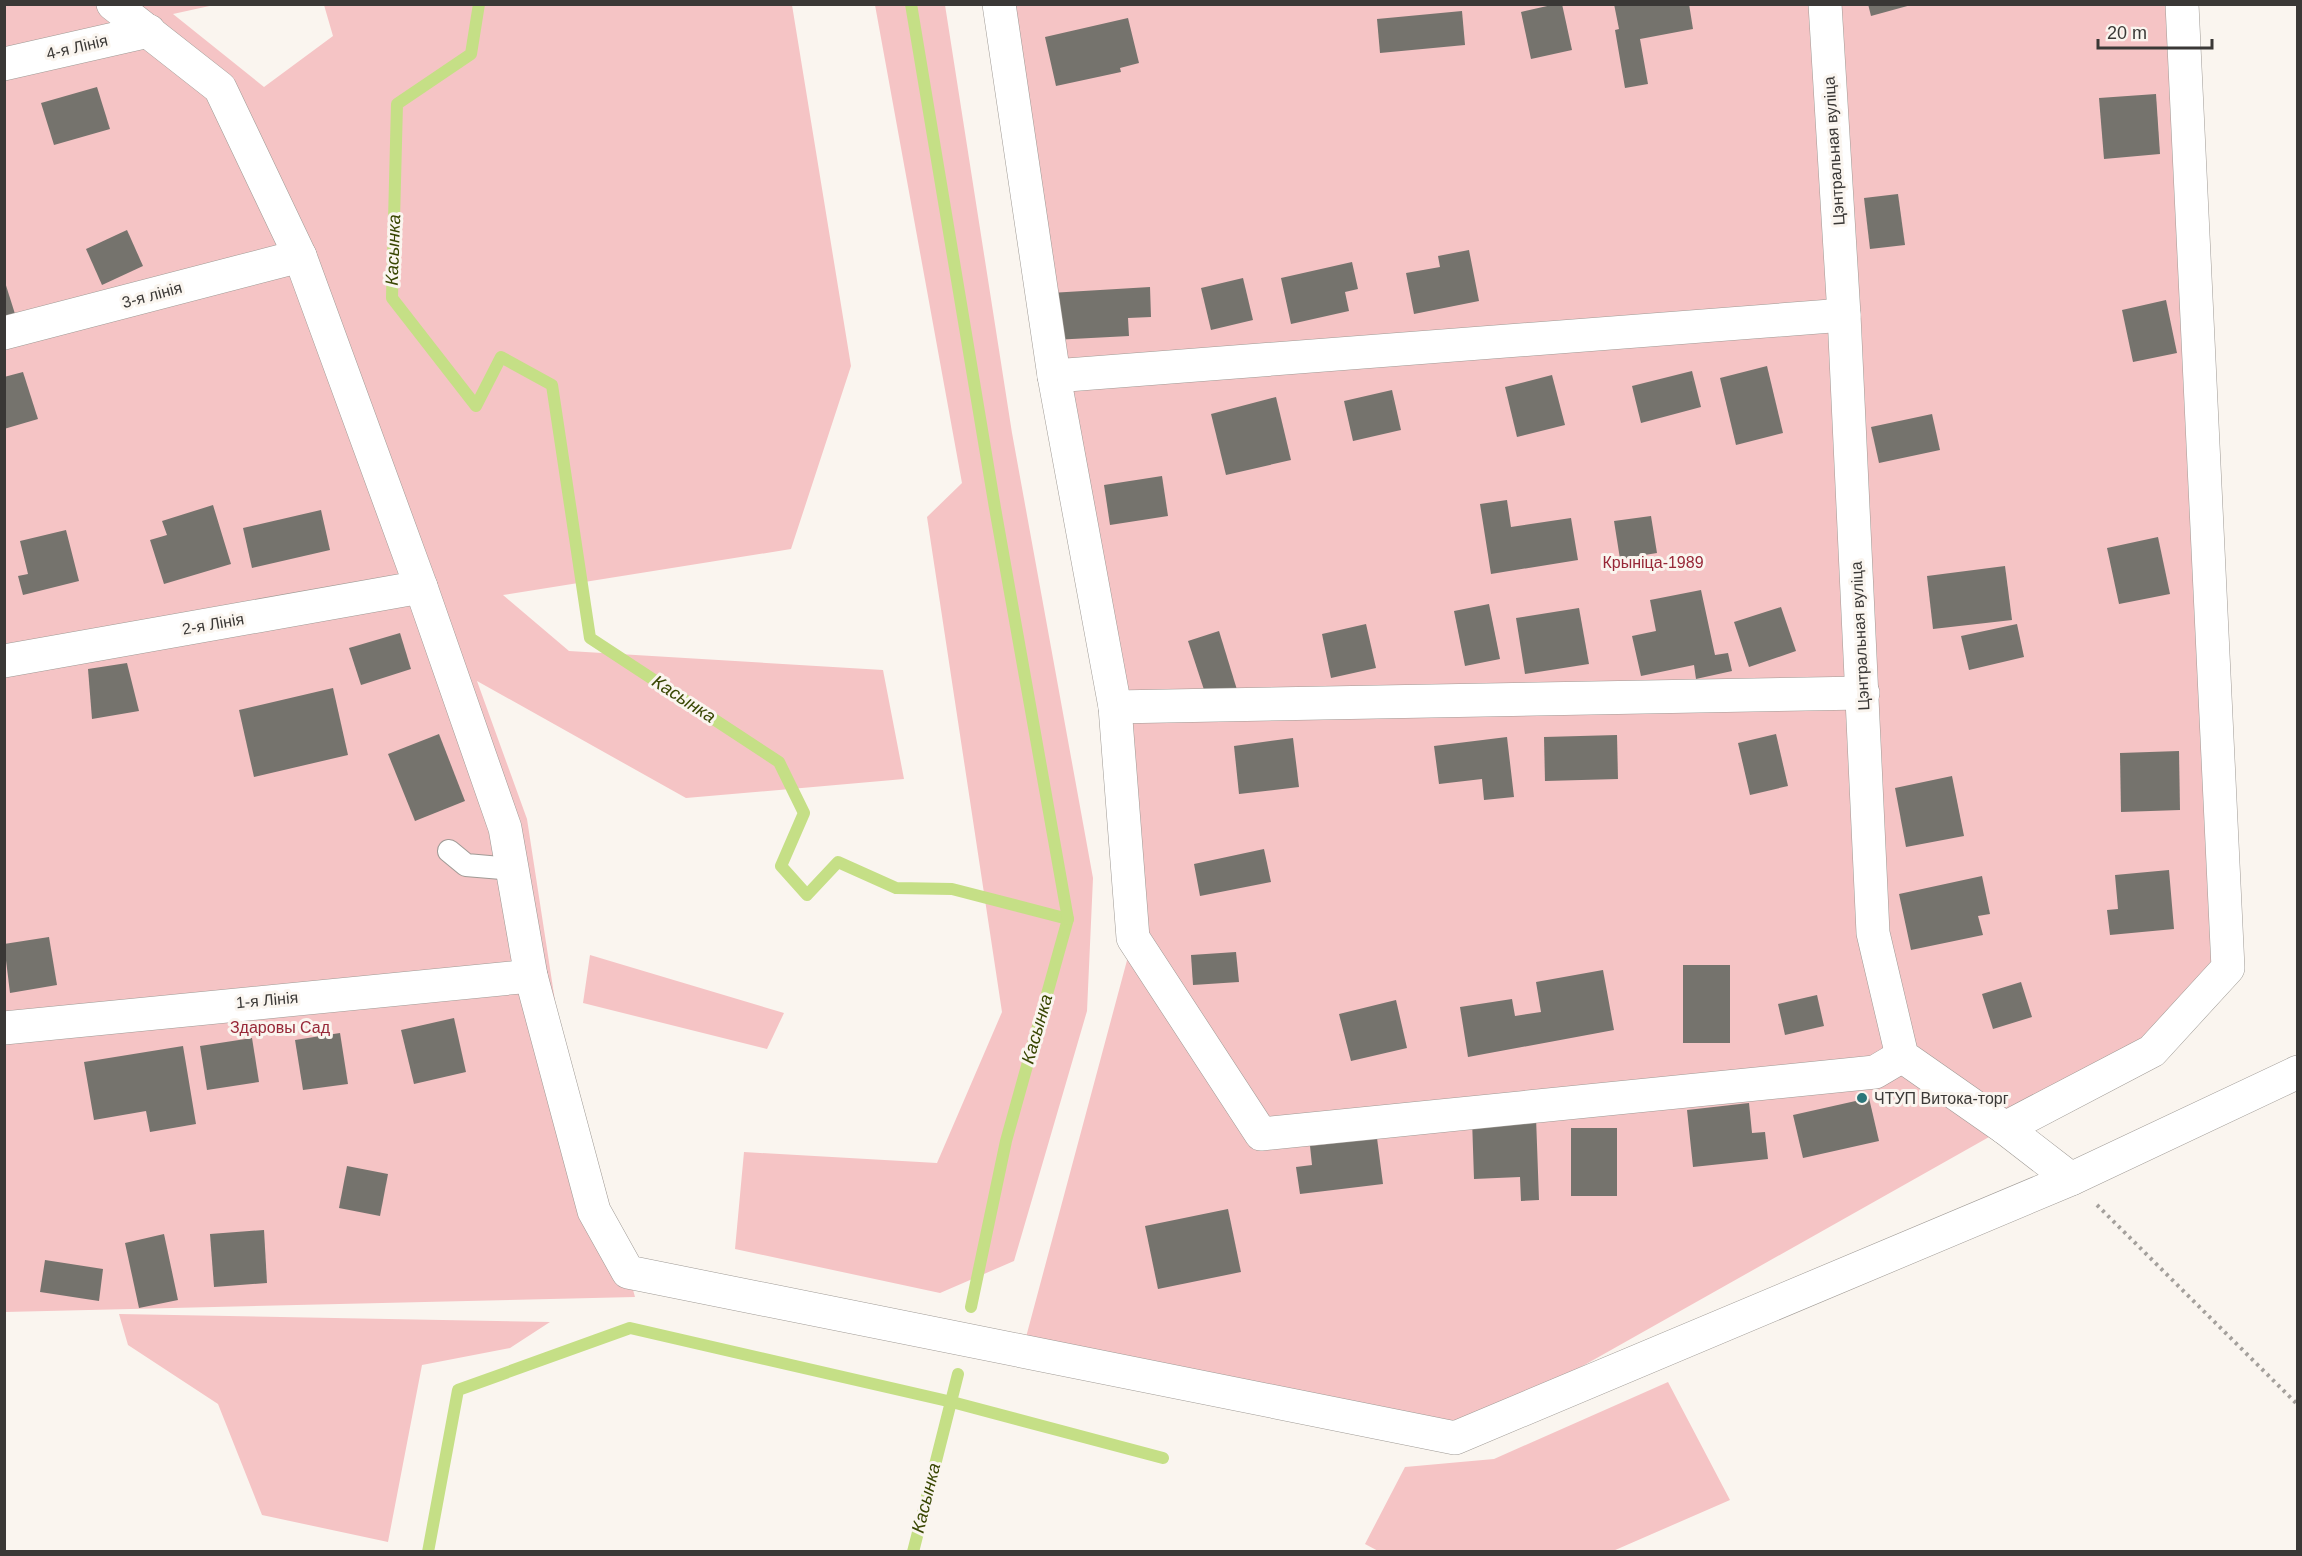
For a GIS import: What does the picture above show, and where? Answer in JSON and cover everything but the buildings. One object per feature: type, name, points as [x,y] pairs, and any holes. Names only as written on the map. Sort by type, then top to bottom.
[{"type":"street","points":[[113,4],[220,88],[300,256],[421,587],[505,828],[531,976],[594,1211],[628,1272],[1455,1438],[2071,1179],[2298,1072]]},
{"type":"street","points":[[999,4],[1054,376],[1115,707],[1133,938],[1261,1134],[1875,1072],[1902,1056],[2005,1128],[2071,1179]]},
{"type":"street","name":"Цэнтральная вуліца","points":[[1825,4],[1844,315],[1873,933],[1902,1056]]},
{"type":"street","points":[[2005,1128],[2152,1051],[2228,968],[2182,4]]},
{"type":"street","name":"4-я Лінія","points":[[4,64],[149,31]]},
{"type":"street","name":"3-я лінія","points":[[4,333],[300,256]]},
{"type":"street","points":[[1054,376],[1844,315]]},
{"type":"street","name":"2-я Лінія","points":[[4,661],[421,587]]},
{"type":"street","points":[[1115,707],[1863,693]]},
{"type":"street","name":"1-я Лінія","points":[[4,1028],[531,976]]},
{"type":"lane","points":[[449,851],[466,865],[512,869]]},
{"type":"path","points":[[2071,1179],[2298,1405]]},
{"type":"green space","name":"Здаровы Сад","points":[[5,5],[214,5],[173,14],[264,87],[333,36],[324,5],[792,5],[851,366],[791,549],[503,595],[569,651],[883,670],[904,779],[686,798],[477,681],[527,819],[557,1014],[635,1297],[5,1312]]},
{"type":"green space","points":[[875,5],[945,5],[1012,433],[1093,878],[1087,1011],[1014,1261],[940,1293],[735,1249],[744,1152],[937,1163],[1002,1012],[927,517],[962,483]]},
{"type":"green space","name":"Крыніца-1989","points":[[999,5],[2182,5],[2228,968],[2152,1051],[2005,1128],[1455,1438],[1022,1352],[1133,938]]},
{"type":"green space","points":[[590,955],[784,1013],[767,1049],[583,1003]]},
{"type":"green space","points":[[119,1314],[550,1322],[510,1348],[422,1365],[388,1542],[262,1515],[218,1404],[128,1345]]},
{"type":"green space","points":[[1668,1382],[1730,1500],[1613,1551],[1380,1552],[1365,1544],[1405,1467],[1494,1459]]},
{"type":"waterway","name":"Касынка","points":[[479,4],[471,54],[397,104],[392,298],[476,406],[501,357],[552,385],[590,638],[779,762],[804,813],[781,866],[807,895],[838,862],[896,888],[952,889],[1068,919],[1006,1141],[971,1307]]},
{"type":"waterway","points":[[911,4],[995,508],[1068,919]]},
{"type":"waterway","points":[[428,1552],[458,1390],[630,1328],[952,1402],[1163,1458]]},
{"type":"waterway","name":"Касынка","points":[[913,1552],[958,1374]]},
{"type":"place","name":"ЧТУП Витока-торг","points":[[1862,1098]]}]
